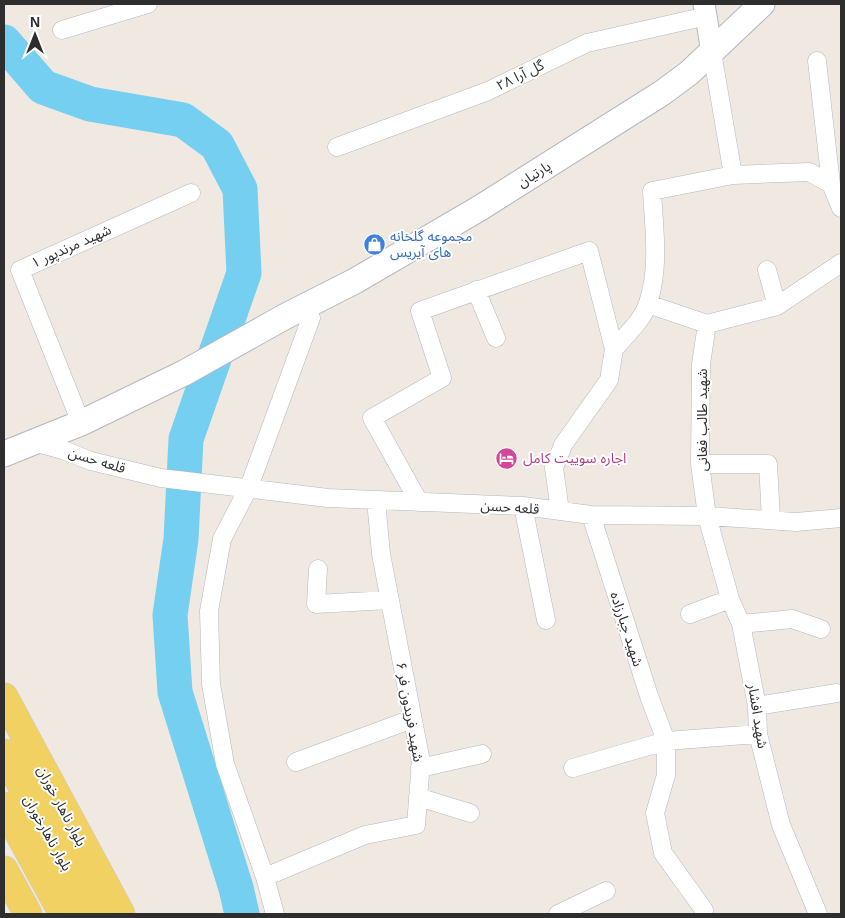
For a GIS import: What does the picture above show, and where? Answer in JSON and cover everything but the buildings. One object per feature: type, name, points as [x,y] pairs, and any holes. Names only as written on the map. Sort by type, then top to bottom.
[{"type":"main road","name":"پارتیان","points":[[4,454],[81,423],[184,373],[286,316],[355,281],[480,208],[662,93],[712,52],[762,4]]},
{"type":"main road","name":"بلوار ناهار خوران","points":[[4,697],[121,914]]},
{"type":"main road","name":"بلوار ناهارخوران","points":[[4,753],[92,914]]},
{"type":"main road","name":"بلوار ناهارخوران","points":[[4,806],[63,914]]},
{"type":"main road","points":[[4,870],[28,914]]},
{"type":"street","points":[[62,30],[124,7],[148,4]]},
{"type":"street","points":[[706,10],[733,176]]},
{"type":"street","name":"۲۸ گل آرا","points":[[337,148],[488,91],[588,43],[706,10]]},
{"type":"street","points":[[818,62],[831,184],[841,208]]},
{"type":"street","points":[[614,349],[648,304],[656,265],[652,191],[733,176],[808,172],[831,184]]},
{"type":"street","name":"شهید مرندپور ۱","points":[[81,423],[20,270],[191,193]]},
{"type":"street","points":[[418,502],[372,418],[442,378],[420,311],[589,251],[614,349],[609,380],[563,445],[554,468],[560,511]]},
{"type":"street","points":[[648,304],[707,324],[777,306],[841,263]]},
{"type":"street","points":[[767,270],[777,306]]},
{"type":"street","points":[[476,290],[496,338]]},
{"type":"street","points":[[275,914],[265,877],[226,764],[211,675],[209,611],[222,539],[249,487],[311,318]]},
{"type":"street","name":"شهید طالب فغانی","points":[[707,324],[701,364],[700,464],[707,516]]},
{"type":"street","name":"قلعه حسن","points":[[34,442],[63,450],[91,462],[161,478],[249,487],[328,498],[523,506],[591,515],[707,516],[796,522],[841,518]]},
{"type":"street","points":[[700,464],[768,464],[771,519]]},
{"type":"street","name":"شهید فریدون فر ۶","points":[[265,877],[365,835],[416,825],[420,768],[380,554],[376,500]]},
{"type":"street","points":[[523,506],[546,620]]},
{"type":"street","name":"شهید جبارزاده","points":[[591,515],[649,696],[666,741]]},
{"type":"street","name":"شهید افشار","points":[[707,516],[730,599],[742,624],[758,706],[758,734],[781,825],[818,914]]},
{"type":"street","points":[[318,569],[316,604],[390,600]]},
{"type":"street","points":[[690,614],[730,599]]},
{"type":"street","points":[[742,624],[792,619],[821,629]]},
{"type":"street","points":[[758,706],[837,693]]},
{"type":"street","points":[[296,762],[412,719]]},
{"type":"street","points":[[573,768],[666,741],[758,734]]},
{"type":"street","points":[[666,741],[666,775],[654,813],[664,853],[704,910]]},
{"type":"street","points":[[420,768],[482,754]]},
{"type":"street","points":[[418,797],[470,813]]},
{"type":"street","points":[[558,914],[606,890]]},
{"type":"waterway","points":[[4,42],[43,87],[90,104],[183,120],[217,145],[240,189],[244,273],[186,439],[181,539],[170,615],[175,692],[236,888],[242,914]]},
{"type":"place","name":"مجموعه گلخانه های آیریس","points":[[374,244]]},
{"type":"place","name":"اجاره سوییت کامل","points":[[507,458]]}]
